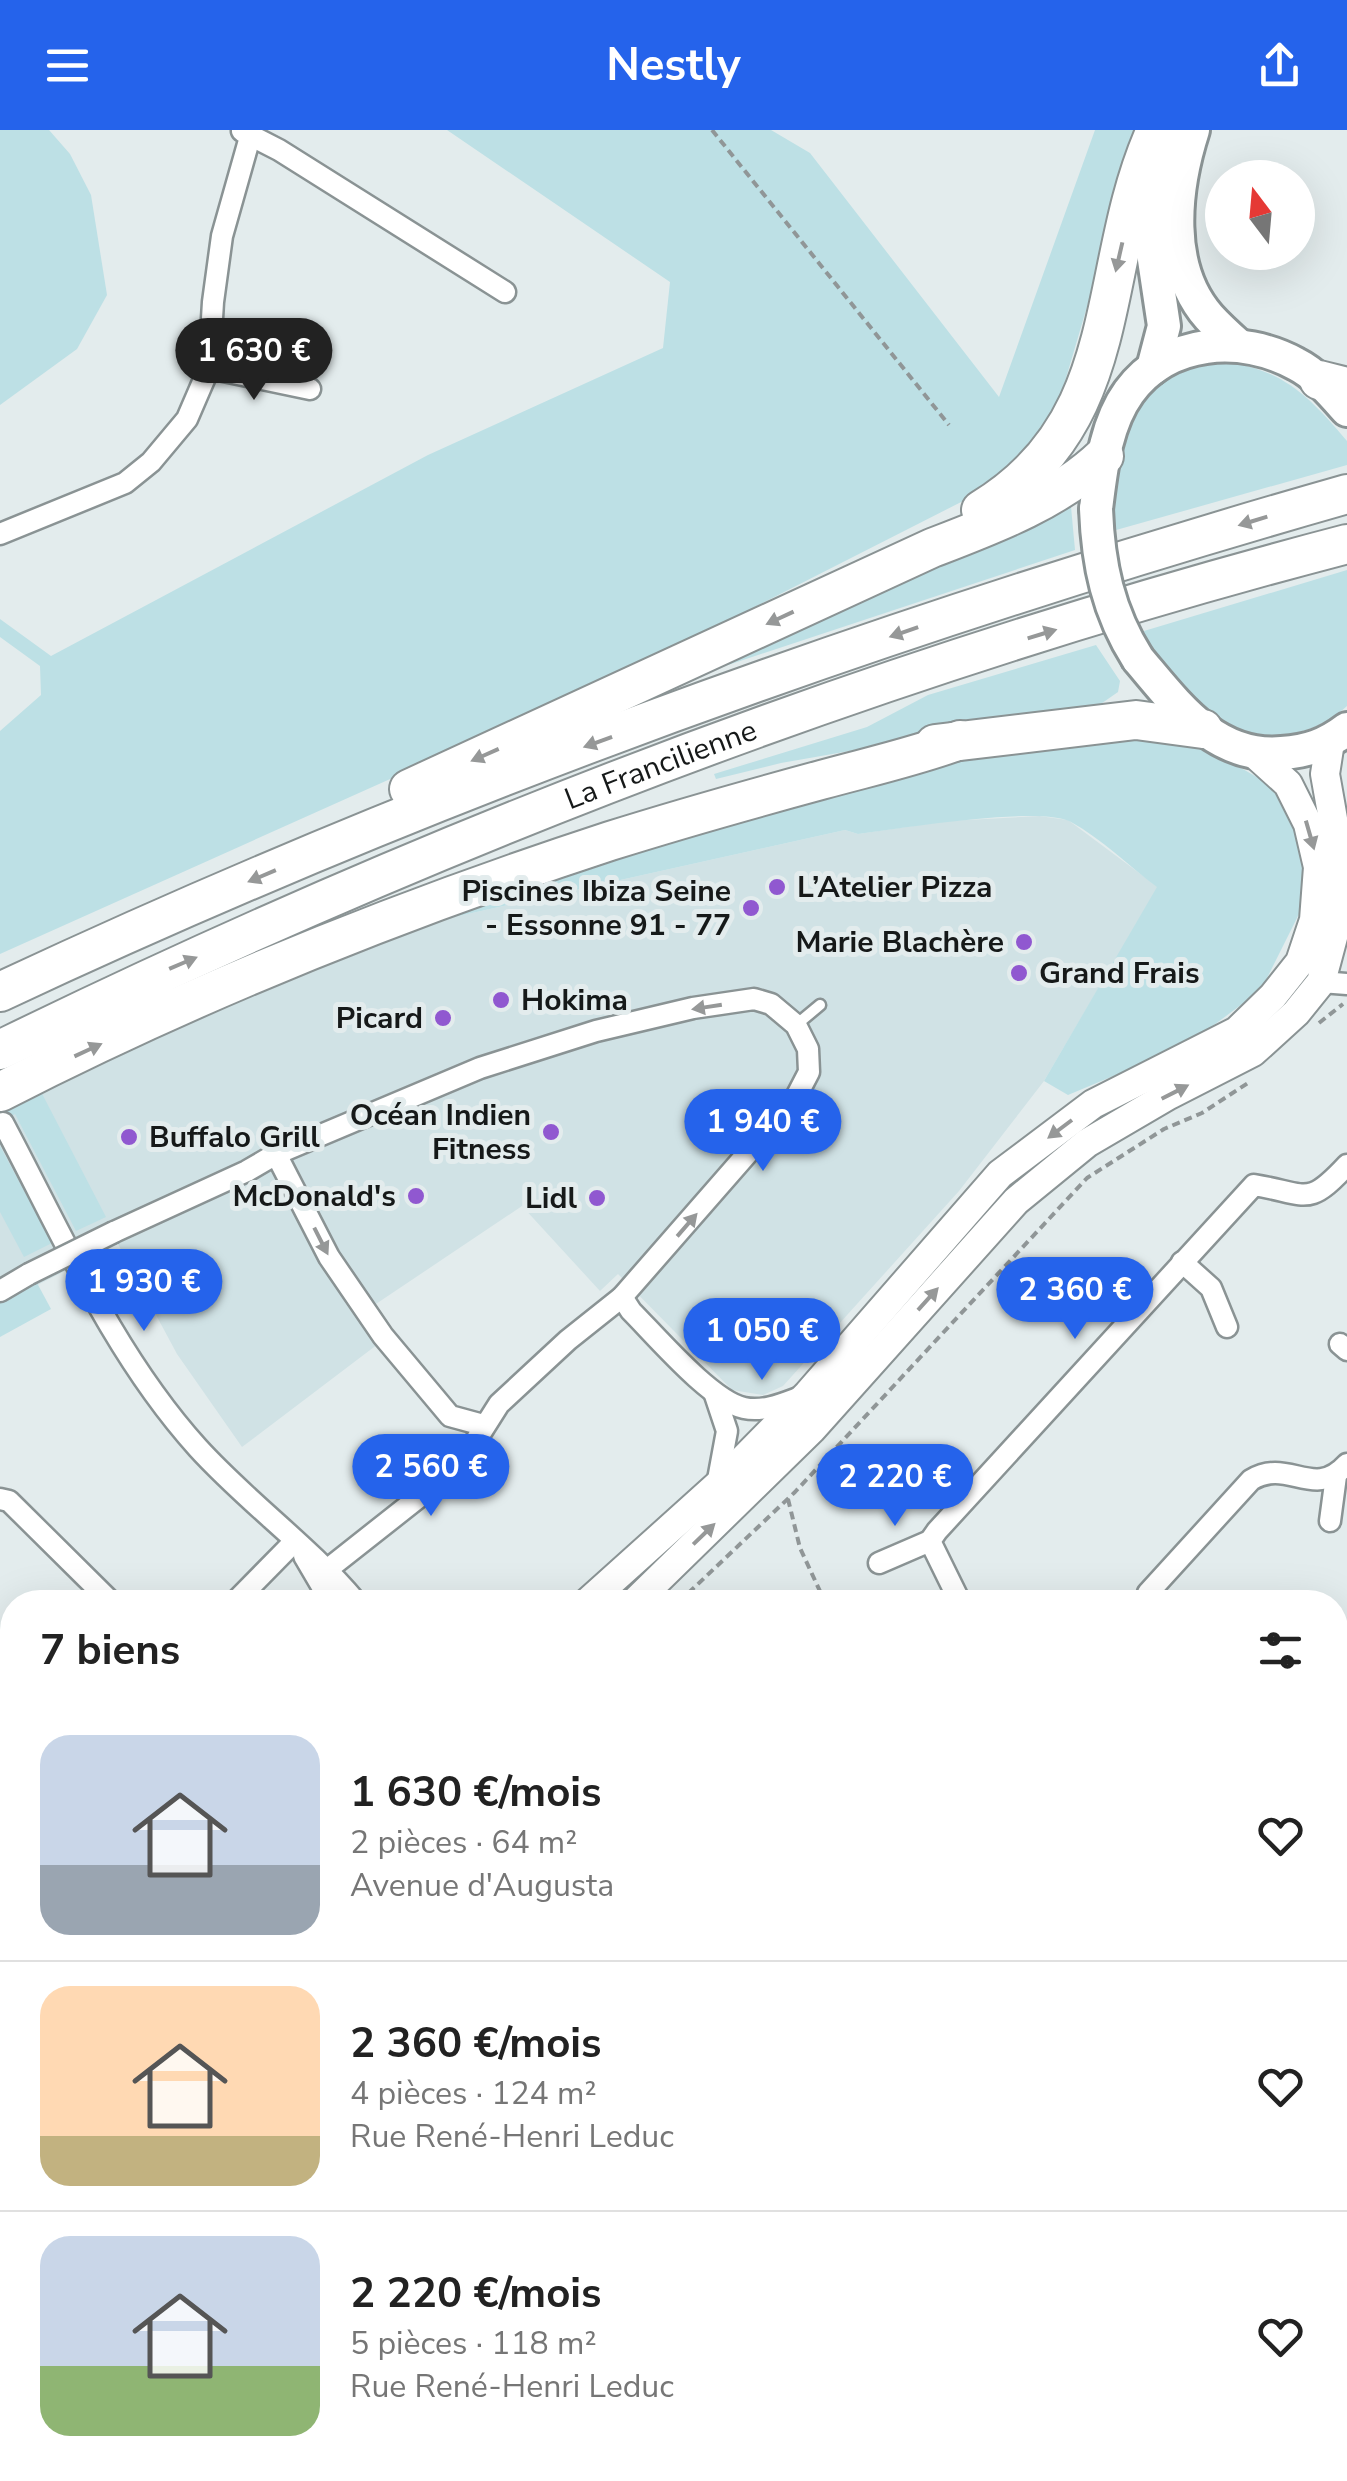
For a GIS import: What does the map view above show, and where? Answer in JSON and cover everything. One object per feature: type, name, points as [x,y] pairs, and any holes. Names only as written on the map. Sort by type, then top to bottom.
[{"type":"highway","points":[[932,548],[952,528],[1029,475],[1072,422],[1094,365],[1132,201],[1156,130]]},
{"type":"highway","points":[[352,838],[375,804],[932,548],[986,527],[1050,496],[1104,456]]},
{"type":"highway","name":"La Francilienne","points":[[0,992],[128,932],[593,743],[996,600],[1347,494]]},
{"type":"highway","name":"La Francilienne","points":[[0,1050],[143,980],[333,895],[609,784],[816,707],[1247,571],[1347,544]]},
{"type":"highway","points":[[271,925],[305,930],[518,850],[699,795],[854,758],[960,740],[1136,720],[1204,729]]},
{"type":"highway","points":[[2,1108],[158,1017],[486,883],[613,840],[960,740]]},
{"type":"main road","points":[[1153,368],[1164,326],[1152,246],[1152,203],[1169,130]]},
{"type":"main road","points":[[1193,130],[1177,200],[1178,244],[1189,287],[1208,316],[1238,344]]},
{"type":"main road","points":[[601,1590],[717,1486],[808,1394],[1000,1174],[1093,1104],[1237,1031],[1300,962],[1314,920],[1318,867],[1308,824],[1288,784],[1257,756],[1228,745],[1204,729],[1176,704],[1138,659],[1122,634],[1110,602],[1098,551],[1096,509],[1113,420],[1129,392],[1153,368],[1188,350],[1238,344],[1276,354],[1333,384],[1347,410]]},
{"type":"main road","points":[[1257,756],[1305,752],[1338,735]]},
{"type":"main road","points":[[647,1590],[812,1429],[1016,1201],[1087,1143],[1169,1094],[1253,1052],[1334,983],[1342,944],[1343,875],[1325,774],[1338,735]]},
{"type":"street","points":[[0,534],[126,483],[187,419],[209,368],[222,236],[246,133],[505,292]]},
{"type":"street","points":[[209,368],[310,389]]},
{"type":"street","points":[[0,1291],[276,1154],[480,1068],[596,1031],[694,1008],[754,1000],[771,1004],[796,1024],[808,1049],[809,1072],[795,1099],[622,1298],[568,1340],[499,1404],[461,1464],[328,1569]]},
{"type":"street","points":[[2,1108],[108,1323],[145,1384],[198,1448],[346,1590]]},
{"type":"street","points":[[276,1154],[329,1257],[383,1336],[450,1416],[484,1425]]},
{"type":"street","points":[[878,1562],[930,1542],[1254,1185],[1306,1197],[1323,1191],[1347,1166]]},
{"type":"street","points":[[1182,1262],[1211,1288],[1227,1326]]},
{"type":"street","points":[[622,1298],[715,1395],[744,1408],[774,1408],[808,1394]]},
{"type":"street","points":[[715,1395],[727,1431],[717,1486]]},
{"type":"street","points":[[1330,1521],[1342,1470]]},
{"type":"street","points":[[1151,1590],[1251,1480],[1272,1471],[1318,1482],[1342,1470]]},
{"type":"street","points":[[0,1499],[10,1501],[99,1590]]},
{"type":"street","points":[[247,1590],[295,1541]]},
{"type":"street","points":[[295,1541],[324,1590]]},
{"type":"street","points":[[930,1542],[954,1590]]},
{"type":"lane","points":[[1237,1031],[1267,1014],[1342,944]]},
{"type":"lane","points":[[796,1024],[820,1005]]},
{"type":"path","points":[[712,130],[949,425]]},
{"type":"path","points":[[1307,1034],[1347,1002]]},
{"type":"path","points":[[692,1590],[788,1498],[1087,1178],[1164,1129],[1202,1113],[1254,1078]]},
{"type":"path","points":[[788,1498],[800,1548],[819,1590]]},
{"type":"shaded area","points":[[0,130],[49,130],[70,154],[91,195],[107,295],[77,349],[0,405]]},
{"type":"shaded area","points":[[447,130],[771,130],[810,153],[999,397],[1095,130],[1139,130],[1056,412],[1033,447],[971,497],[611,680],[0,954],[0,731],[41,695],[40,666],[0,637],[0,619],[51,656],[428,455],[663,348],[670,282]]},
{"type":"shaded area","points":[[1218,361],[1260,370],[1292,386],[1347,441],[1347,465],[1109,532],[1111,487],[1133,408],[1160,381],[1188,368]]},
{"type":"shaded area","points":[[1070,496],[1075,550],[719,668],[694,668]]},
{"type":"shaded area","points":[[1347,570],[1347,706],[1312,728],[1272,735],[1233,728],[1214,719],[1189,698],[1134,634]]},
{"type":"shaded area","points":[[1096,645],[1120,681],[1118,692],[1095,708],[781,763],[716,779],[714,774],[867,727],[928,695]]},
{"type":"shaded area","points":[[1126,734],[1182,742],[1220,756],[1276,788],[1307,850],[1303,906],[1261,990],[1187,1045],[1068,1095],[1044,1081],[1157,887],[1094,836],[1055,817],[1001,817],[858,834],[845,830],[423,924],[703,825],[822,792],[943,764]]},
{"type":"shaded area","points":[[1039,816],[1068,820],[1158,887],[1044,1081],[959,1191],[783,1386],[763,1395],[732,1390],[618,1274],[600,1291],[522,1206],[358,1316],[378,1344],[242,1447],[177,1354],[118,1244],[0,1304],[0,1104],[37,1084],[423,924],[845,830],[858,834],[947,821]]},
{"type":"shaded area","points":[[37,1084],[106,1217],[76,1231],[15,1114],[0,1122],[0,1104]]},
{"type":"shaded area","points":[[0,1146],[52,1243],[24,1257],[0,1212]]},
{"type":"shaded area","points":[[37,1283],[51,1309],[0,1337],[0,1303]]},
{"type":"place","name":"L’Atelier Pizza","points":[[777,887]]},
{"type":"place","name":"Piscines Ibiza Seine - Essonne 91 - 77","points":[[751,908]]},
{"type":"place","name":"Marie Blachère","points":[[1024,942]]},
{"type":"place","name":"Grand Frais","points":[[1019,973]]},
{"type":"place","name":"Hokima","points":[[501,1000]]},
{"type":"place","name":"Picard","points":[[443,1018]]},
{"type":"place","name":"Océan Indien Fitness","points":[[551,1132]]},
{"type":"place","name":"Buffalo Grill","points":[[129,1137]]},
{"type":"place","name":"McDonald's","points":[[416,1196]]},
{"type":"place","name":"Lidl","points":[[597,1198]]}]
